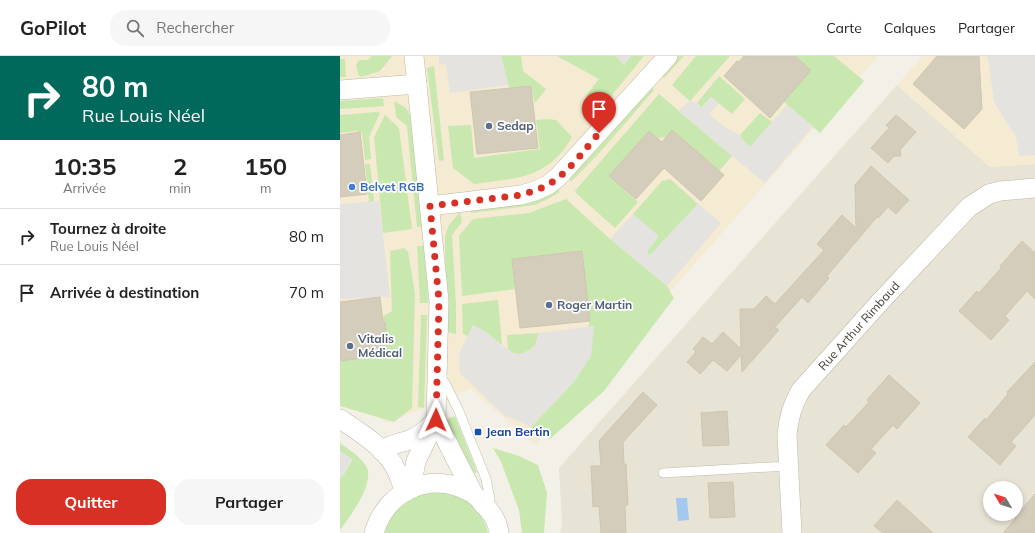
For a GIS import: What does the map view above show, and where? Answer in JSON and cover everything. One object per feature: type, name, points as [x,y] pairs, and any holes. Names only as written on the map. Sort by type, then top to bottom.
[{"type":"street","points":[[408,490],[416,462],[436,420],[439,301],[414,56]]},
{"type":"street","points":[[430,206],[521,195],[548,185],[568,168],[668,56]]},
{"type":"street","points":[[340,90],[417,84]]},
{"type":"street","name":"Rue Arthur Rimbaud","points":[[792,533],[787,435],[788,420],[792,405],[801,390],[954,221],[969,207],[989,194],[1000,191],[1035,188]]},
{"type":"street","points":[[340,419],[362,434],[382,451],[397,470],[408,490]]},
{"type":"street","points":[[382,451],[389,445],[420,435],[436,420]]},
{"type":"street","points":[[436,420],[473,494],[489,510],[499,533]]},
{"type":"street","points":[[374,533],[378,520],[396,497],[408,490],[428,483],[448,484],[473,494]]},
{"type":"lane","points":[[437,374],[445,383],[458,409],[486,479],[490,499],[489,510]]},
{"type":"lane","points":[[663,473],[788,466]]},
{"type":"shaded area","points":[[340,56],[878,56],[535,445],[471,389],[387,423],[340,387]]},
{"type":"shaded area","points":[[439,56],[501,56],[508,85],[450,93],[446,64],[439,65]]},
{"type":"shaded area","points":[[616,56],[631,56],[624,65]]},
{"type":"shaded area","points":[[922,56],[1035,56],[1035,164],[990,167],[897,85]]},
{"type":"shaded area","points":[[986,56],[1035,56],[1035,155],[1019,156],[1016,137],[994,102],[988,58]]},
{"type":"shaded area","points":[[897,85],[990,167],[1035,164],[1035,533],[560,533],[562,524],[559,468]]},
{"type":"shaded area","points":[[711,97],[719,103],[709,114],[726,128],[740,135],[745,143],[750,147],[787,105],[813,126],[765,183],[678,111],[690,101],[697,103],[702,108]]},
{"type":"shaded area","points":[[379,201],[390,297],[340,299],[340,204]]},
{"type":"shaded area","points":[[698,204],[721,223],[667,286],[610,239],[633,214],[659,236],[647,252],[650,255]]},
{"type":"shaded area","points":[[473,325],[484,331],[513,353],[520,354],[530,350],[536,344],[538,333],[594,326],[591,356],[574,382],[531,427],[504,415],[460,373],[459,354]]},
{"type":"shaded area","points":[[340,451],[352,459],[344,474],[340,478]]},
{"type":"green space","points":[[372,56],[392,56],[380,71],[361,77],[358,74],[356,65],[359,60],[368,60]]},
{"type":"green space","points":[[501,56],[521,56],[523,71],[546,89],[535,103],[531,86],[509,88]]},
{"type":"green space","points":[[557,56],[616,56],[624,64],[631,56],[644,56],[602,107],[586,96],[599,79]]},
{"type":"green space","points":[[678,56],[684,56],[664,78],[661,75]]},
{"type":"green space","points":[[696,56],[730,56],[690,101],[672,85]]},
{"type":"green space","points":[[795,56],[834,56],[864,81],[820,133],[784,102],[791,94]]},
{"type":"green space","points":[[340,59],[345,59],[346,77],[340,77]]},
{"type":"green space","points":[[434,66],[444,160],[439,161],[427,68]]},
{"type":"green space","points":[[719,76],[745,99],[732,114],[711,97],[701,108],[697,103]]},
{"type":"green space","points":[[651,87],[654,90],[601,151],[571,182],[569,177]]},
{"type":"green space","points":[[659,94],[732,156],[719,171],[672,130],[666,137],[656,138],[649,131],[609,176],[638,202],[615,228],[575,191]]},
{"type":"green space","points":[[383,98],[384,106],[340,109],[340,101]]},
{"type":"green space","points":[[394,101],[406,108],[411,117],[423,226],[417,227],[407,126],[396,117]]},
{"type":"green space","points":[[380,113],[369,137],[371,159],[365,160],[362,133],[356,131],[340,133],[340,115]]},
{"type":"green space","points":[[760,113],[772,122],[750,147],[745,143],[740,135]]},
{"type":"green space","points":[[385,115],[399,128],[412,229],[383,233],[374,137]]},
{"type":"green space","points":[[536,120],[556,120],[572,137],[563,151],[542,169],[518,178],[474,184],[453,168],[448,126],[471,125],[474,158],[540,149]]},
{"type":"green space","points":[[365,164],[370,164],[374,201],[369,202]]},
{"type":"green space","points":[[670,179],[698,204],[649,256],[633,214],[662,181]]},
{"type":"green space","points":[[557,187],[560,192],[535,205],[471,213],[470,208]]},
{"type":"green space","points":[[566,199],[610,239],[667,286],[674,298],[604,391],[550,439],[535,433],[531,427],[574,382],[593,326],[588,327],[590,321],[582,252],[512,259],[515,289],[462,296],[459,236],[473,219],[529,213]]},
{"type":"green space","points":[[460,212],[462,222],[452,235],[456,304],[456,334],[446,332],[445,236],[449,225]]},
{"type":"green space","points":[[417,246],[426,246],[428,303],[420,303]]},
{"type":"green space","points":[[404,248],[408,252],[415,293],[412,408],[394,422],[340,406],[340,361],[386,352],[384,331],[386,330],[382,317],[392,311],[390,251]]},
{"type":"green space","points":[[498,300],[502,345],[484,331],[473,325],[468,336],[463,334],[462,304]]},
{"type":"green space","points":[[421,315],[427,315],[424,408],[418,407]]},
{"type":"green space","points":[[538,333],[536,344],[530,350],[520,354],[513,353],[508,349],[507,335]]},
{"type":"green space","points":[[455,416],[477,472],[476,473],[470,470],[449,433],[447,419]]},
{"type":"green space","points":[[340,443],[361,459],[366,466],[368,481],[365,490],[350,517],[340,530],[340,478],[352,460],[340,451]]},
{"type":"green space","points":[[493,448],[519,456],[538,465],[547,493],[544,533],[522,533],[519,510],[501,462]]},
{"type":"green space","points":[[433,490],[449,492],[463,497],[479,513],[488,533],[384,533],[392,516],[402,504],[415,496]]},
{"type":"water","points":[[676,498],[687,498],[689,520],[678,521]]},
{"type":"building","points":[[744,56],[795,56],[811,70],[770,118],[724,76],[737,61],[739,62]]},
{"type":"building","points":[[937,56],[979,56],[982,109],[964,129],[913,84]]},
{"type":"building","points":[[531,86],[538,148],[477,154],[470,92]]},
{"type":"building","points":[[896,115],[916,132],[900,150],[901,156],[894,156],[888,163],[871,148],[889,128],[886,125]]},
{"type":"building","points":[[672,130],[724,175],[701,201],[664,168],[636,199],[609,176],[649,131],[662,142]]},
{"type":"building","points":[[360,132],[367,194],[340,197],[340,135]]},
{"type":"building","points":[[871,166],[909,200],[896,214],[888,207],[878,218],[877,217],[827,276],[829,278],[808,303],[802,297],[775,327],[779,330],[742,372],[741,355],[727,371],[713,360],[700,374],[687,362],[696,352],[693,349],[703,337],[712,344],[723,332],[741,349],[740,309],[754,309],[766,296],[775,304],[824,250],[817,244],[842,215],[856,228],[855,185]]},
{"type":"building","points":[[1022,241],[1035,253],[1035,299],[1027,291],[1005,316],[1009,320],[991,340],[959,311],[977,291],[979,293]]},
{"type":"building","points":[[582,251],[590,321],[520,328],[512,259]]},
{"type":"building","points":[[380,297],[383,322],[385,322],[386,330],[384,331],[387,355],[340,361],[340,302]]},
{"type":"building","points":[[1035,362],[1035,415],[1011,442],[1016,446],[1000,465],[968,437],[985,418],[986,420],[1008,394],[1007,392]]},
{"type":"building","points":[[889,375],[920,403],[897,429],[893,425],[871,449],[876,453],[858,473],[826,445],[844,425],[846,427],[869,402],[867,400]]},
{"type":"building","points":[[643,392],[657,405],[623,442],[624,464],[626,464],[628,505],[625,505],[626,533],[601,533],[599,506],[593,507],[591,466],[601,466],[599,441]]},
{"type":"building","points":[[727,411],[729,445],[703,446],[701,413]]},
{"type":"building","points":[[733,482],[735,517],[710,518],[708,483]]},
{"type":"building","points":[[1035,494],[1035,533],[1003,533],[1013,521],[1023,521],[1023,508]]},
{"type":"building","points":[[897,500],[933,533],[883,533],[874,526]]},
{"type":"place","name":"Sedap","points":[[489,126]]},
{"type":"place","name":"Belvet RGB","points":[[352,187]]},
{"type":"place","name":"Roger Martin","points":[[549,305]]},
{"type":"place","name":"Vitalis Médical","points":[[350,346]]},
{"type":"place","name":"Jean Bertin","points":[[478,432]]},
{"type":"route","points":[[436,420],[439,301],[430,206],[521,195],[535,191],[548,185],[568,168],[599,133]]}]
